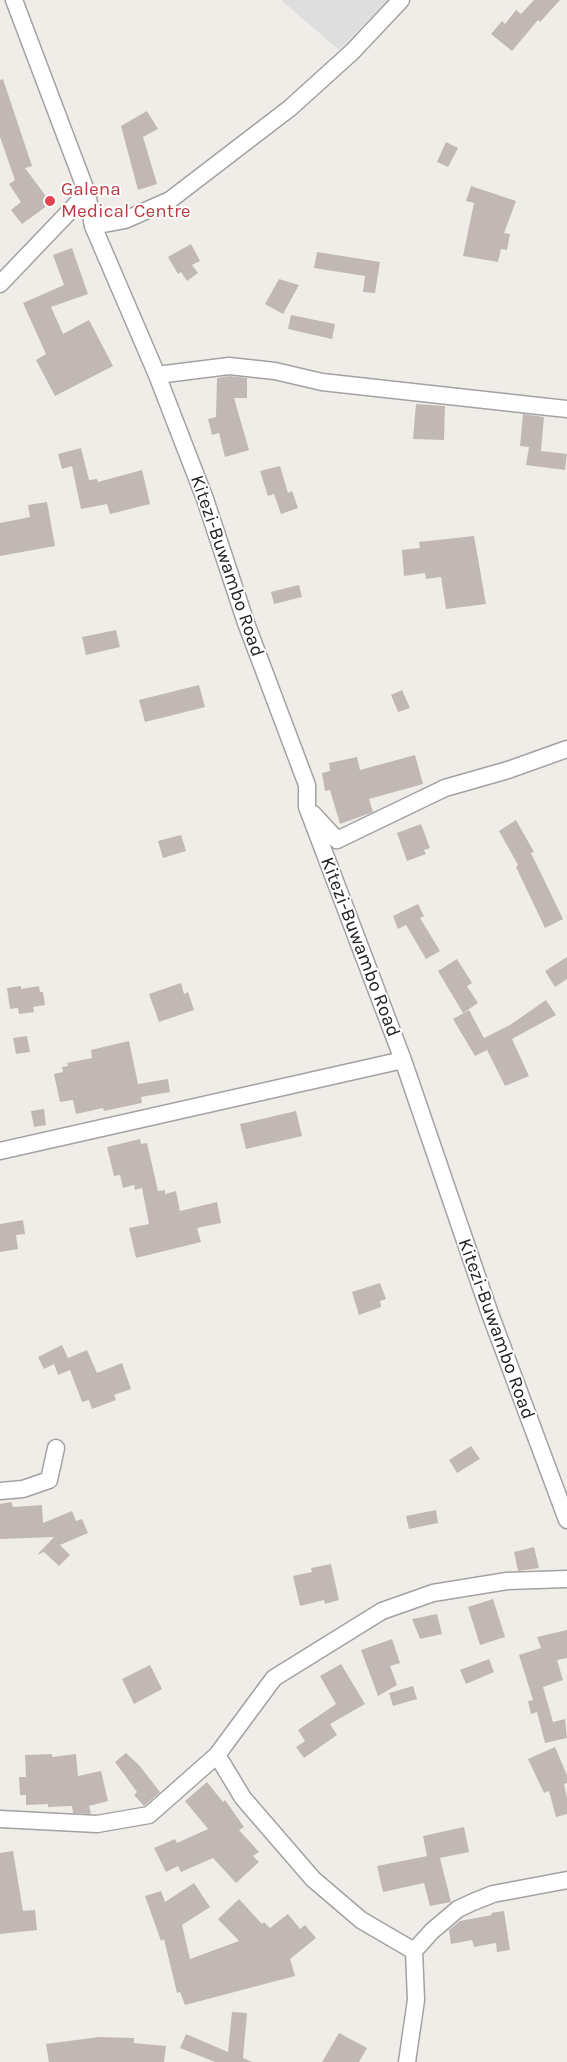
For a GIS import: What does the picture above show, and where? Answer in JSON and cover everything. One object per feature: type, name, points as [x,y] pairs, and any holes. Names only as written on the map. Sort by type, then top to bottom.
[{"type":"street","name":"Kitezi-Buwambo Road","points":[[14,0],[87,193],[93,226],[157,375],[206,499],[246,623],[306,784],[307,807],[402,1060],[492,1320],[567,1520]]},
{"type":"street","points":[[93,226],[125,220],[149,211],[170,200],[290,108],[352,52],[401,0]]},
{"type":"street","points":[[0,284],[87,193]]},
{"type":"street","points":[[157,375],[229,366],[275,371],[322,382],[567,409]]},
{"type":"street","points":[[307,807],[336,840],[445,788],[508,770],[567,749]]},
{"type":"street","points":[[0,1151],[402,1060]]},
{"type":"street","points":[[0,1491],[23,1488],[49,1480],[56,1448]]},
{"type":"street","points":[[0,1819],[97,1824],[149,1815],[217,1755],[274,1678],[382,1611],[433,1593],[506,1580],[567,1579]]},
{"type":"street","points":[[217,1755],[243,1798],[313,1879],[361,1920],[414,1951]]},
{"type":"street","points":[[407,2062],[416,2000],[414,1951],[432,1931],[458,1909],[473,1902],[493,1894],[567,1880]]},
{"type":"shaded area","points":[[281,0],[388,0],[339,50]]},
{"type":"building","points":[[534,0],[560,0],[540,22],[538,20],[512,51],[491,34],[502,21],[505,24],[516,10],[521,14]]},
{"type":"building","points":[[3,79],[32,166],[25,168],[51,203],[22,224],[11,210],[21,202],[9,184],[15,180],[0,137],[0,80]]},
{"type":"building","points":[[147,111],[158,129],[143,137],[157,184],[138,190],[121,126]]},
{"type":"building","points":[[446,142],[458,148],[448,167],[437,162]]},
{"type":"building","points":[[471,186],[516,201],[504,233],[510,234],[507,250],[501,249],[498,262],[463,256],[474,203],[466,201]]},
{"type":"building","points":[[191,244],[200,261],[192,265],[198,273],[187,281],[181,272],[178,274],[168,257]]},
{"type":"building","points":[[72,248],[88,294],[51,307],[63,334],[89,320],[113,366],[55,396],[36,360],[46,354],[23,303],[64,285],[53,255]]},
{"type":"building","points":[[317,252],[380,262],[375,293],[363,292],[365,276],[314,268]]},
{"type":"building","points":[[279,279],[299,285],[283,314],[265,304]]},
{"type":"building","points":[[291,315],[335,324],[332,339],[288,329]]},
{"type":"building","points":[[229,376],[247,378],[247,398],[234,398],[249,450],[225,457],[219,433],[212,435],[208,419],[216,417],[217,378]]},
{"type":"building","points":[[416,404],[445,406],[444,440],[413,439]]},
{"type":"building","points":[[523,414],[544,417],[541,451],[567,454],[565,470],[526,465],[529,447],[520,446]]},
{"type":"building","points":[[81,448],[89,480],[97,479],[98,482],[142,470],[150,504],[110,514],[107,504],[81,509],[72,466],[62,469],[58,454]]},
{"type":"building","points":[[280,466],[288,493],[292,491],[298,508],[281,514],[274,494],[268,496],[260,471]]},
{"type":"building","points":[[47,502],[55,546],[0,556],[0,523],[30,517],[28,505]]},
{"type":"building","points":[[474,536],[486,604],[446,609],[441,577],[426,579],[425,573],[404,576],[402,550],[420,548],[419,542]]},
{"type":"building","points":[[299,585],[302,597],[274,604],[271,592]]},
{"type":"building","points":[[116,630],[120,647],[86,655],[82,637]]},
{"type":"building","points":[[199,685],[205,707],[145,722],[139,700]]},
{"type":"building","points":[[402,690],[410,708],[398,712],[391,695]]},
{"type":"building","points":[[415,755],[423,784],[369,799],[373,812],[340,824],[330,790],[325,791],[322,773],[330,771],[329,763],[357,757],[360,770]]},
{"type":"building","points":[[516,820],[534,852],[531,853],[563,919],[545,928],[516,867],[518,865],[499,831]]},
{"type":"building","points":[[421,824],[430,848],[424,850],[426,854],[407,861],[397,833]]},
{"type":"building","points":[[181,835],[186,851],[163,858],[158,841]]},
{"type":"building","points":[[418,904],[424,916],[420,918],[440,951],[426,959],[406,925],[398,929],[393,916]]},
{"type":"building","points":[[567,957],[567,979],[555,987],[545,971]]},
{"type":"building","points":[[457,959],[472,983],[467,986],[478,1003],[463,1013],[438,971]]},
{"type":"building","points":[[181,983],[184,994],[188,992],[194,1010],[159,1022],[149,994]]},
{"type":"building","points":[[21,986],[21,989],[39,986],[40,992],[43,992],[45,1005],[33,1007],[34,1012],[19,1014],[18,1008],[10,1009],[7,988]]},
{"type":"building","points":[[546,1000],[556,1015],[512,1039],[529,1076],[505,1086],[487,1050],[475,1056],[453,1019],[469,1010],[484,1038],[510,1025]]},
{"type":"building","points":[[27,1036],[30,1052],[16,1054],[13,1038]]},
{"type":"building","points":[[129,1041],[138,1084],[168,1079],[170,1092],[141,1097],[142,1103],[104,1111],[103,1108],[76,1114],[73,1100],[60,1102],[54,1074],[63,1072],[62,1067],[68,1066],[67,1063],[92,1058],[91,1050]]},
{"type":"building","points":[[44,1109],[46,1125],[34,1127],[31,1111]]},
{"type":"building","points":[[296,1111],[302,1136],[246,1149],[240,1124]]},
{"type":"building","points":[[140,1139],[141,1144],[147,1143],[158,1191],[165,1190],[165,1194],[176,1191],[180,1211],[217,1202],[221,1223],[197,1228],[201,1242],[136,1258],[129,1228],[149,1224],[142,1188],[135,1190],[134,1185],[123,1188],[120,1175],[114,1176],[107,1147]]},
{"type":"building","points":[[23,1220],[25,1234],[16,1235],[18,1249],[0,1252],[0,1224]]},
{"type":"building","points":[[380,1283],[386,1299],[380,1301],[381,1307],[359,1315],[352,1292]]},
{"type":"building","points":[[62,1345],[68,1358],[87,1350],[97,1373],[122,1363],[131,1389],[114,1395],[116,1400],[92,1409],[89,1400],[82,1402],[70,1370],[58,1375],[54,1364],[44,1369],[38,1357]]},
{"type":"building","points":[[471,1446],[480,1459],[457,1473],[449,1460]]},
{"type":"building","points":[[11,1502],[13,1507],[42,1505],[43,1523],[72,1511],[76,1521],[82,1519],[88,1533],[60,1545],[70,1555],[59,1566],[44,1552],[37,1555],[54,1537],[0,1539],[0,1504]]},
{"type":"building","points":[[436,1510],[438,1523],[409,1529],[406,1516]]},
{"type":"building","points":[[534,1547],[539,1568],[518,1571],[514,1552]]},
{"type":"building","points":[[331,1564],[339,1600],[325,1604],[324,1600],[300,1606],[293,1576],[312,1572],[311,1568]]},
{"type":"building","points":[[493,1599],[505,1637],[480,1645],[468,1607]]},
{"type":"building","points":[[437,1614],[442,1634],[420,1639],[412,1619]]},
{"type":"building","points":[[567,1630],[567,1658],[557,1660],[563,1680],[543,1687],[553,1722],[565,1719],[567,1738],[545,1743],[537,1712],[531,1714],[528,1701],[533,1700],[519,1655],[541,1648],[537,1637]]},
{"type":"building","points":[[392,1639],[400,1663],[390,1666],[397,1685],[378,1696],[361,1650]]},
{"type":"building","points":[[489,1659],[494,1672],[466,1684],[460,1670]]},
{"type":"building","points":[[341,1664],[365,1704],[330,1724],[337,1735],[304,1758],[296,1747],[305,1741],[298,1730],[336,1704],[320,1676]]},
{"type":"building","points":[[150,1665],[162,1689],[134,1704],[122,1679]]},
{"type":"building","points":[[413,1686],[417,1699],[393,1706],[389,1693]]},
{"type":"building","points":[[555,1747],[567,1775],[567,1783],[564,1784],[567,1798],[567,1814],[556,1817],[549,1791],[544,1793],[528,1759]]},
{"type":"building","points":[[126,1753],[139,1765],[160,1792],[144,1806],[134,1795],[137,1792],[115,1762]]},
{"type":"building","points":[[52,1754],[52,1757],[76,1754],[78,1776],[101,1771],[108,1801],[89,1806],[91,1813],[89,1814],[73,1813],[72,1806],[48,1807],[48,1804],[26,1805],[26,1795],[20,1795],[19,1777],[26,1777],[25,1755]]},
{"type":"building","points":[[207,1782],[223,1802],[225,1800],[244,1827],[239,1830],[259,1852],[253,1856],[259,1862],[236,1883],[213,1858],[181,1872],[178,1866],[166,1872],[154,1848],[175,1839],[177,1843],[208,1829],[185,1801]]},
{"type":"building","points":[[464,1827],[469,1852],[440,1858],[451,1902],[430,1906],[424,1883],[383,1892],[377,1866],[427,1856],[423,1836]]},
{"type":"building","points":[[13,1851],[23,1911],[35,1910],[37,1930],[0,1934],[0,1853]]},
{"type":"building","points":[[194,1883],[210,1907],[182,1925],[190,1959],[239,1941],[218,1919],[239,1899],[262,1924],[264,1922],[270,1928],[288,1914],[300,1929],[305,1925],[316,1938],[290,1959],[295,1976],[185,2005],[180,1992],[177,1993],[164,1939],[161,1941],[145,1896],[161,1891],[165,1902]]},
{"type":"building","points":[[504,1911],[510,1950],[497,1952],[496,1943],[474,1947],[472,1940],[451,1944],[449,1930],[460,1921]]},
{"type":"building","points":[[232,2012],[247,2013],[243,2058],[252,2062],[215,2062],[180,2048],[186,2034],[228,2052]]},
{"type":"building","points":[[339,2033],[367,2048],[359,2062],[322,2062]]},
{"type":"building","points":[[99,2037],[134,2038],[134,2043],[166,2046],[164,2062],[49,2062],[46,2044]]},
{"type":"place","name":"Galena Medical Centre","points":[[50,201]]}]
